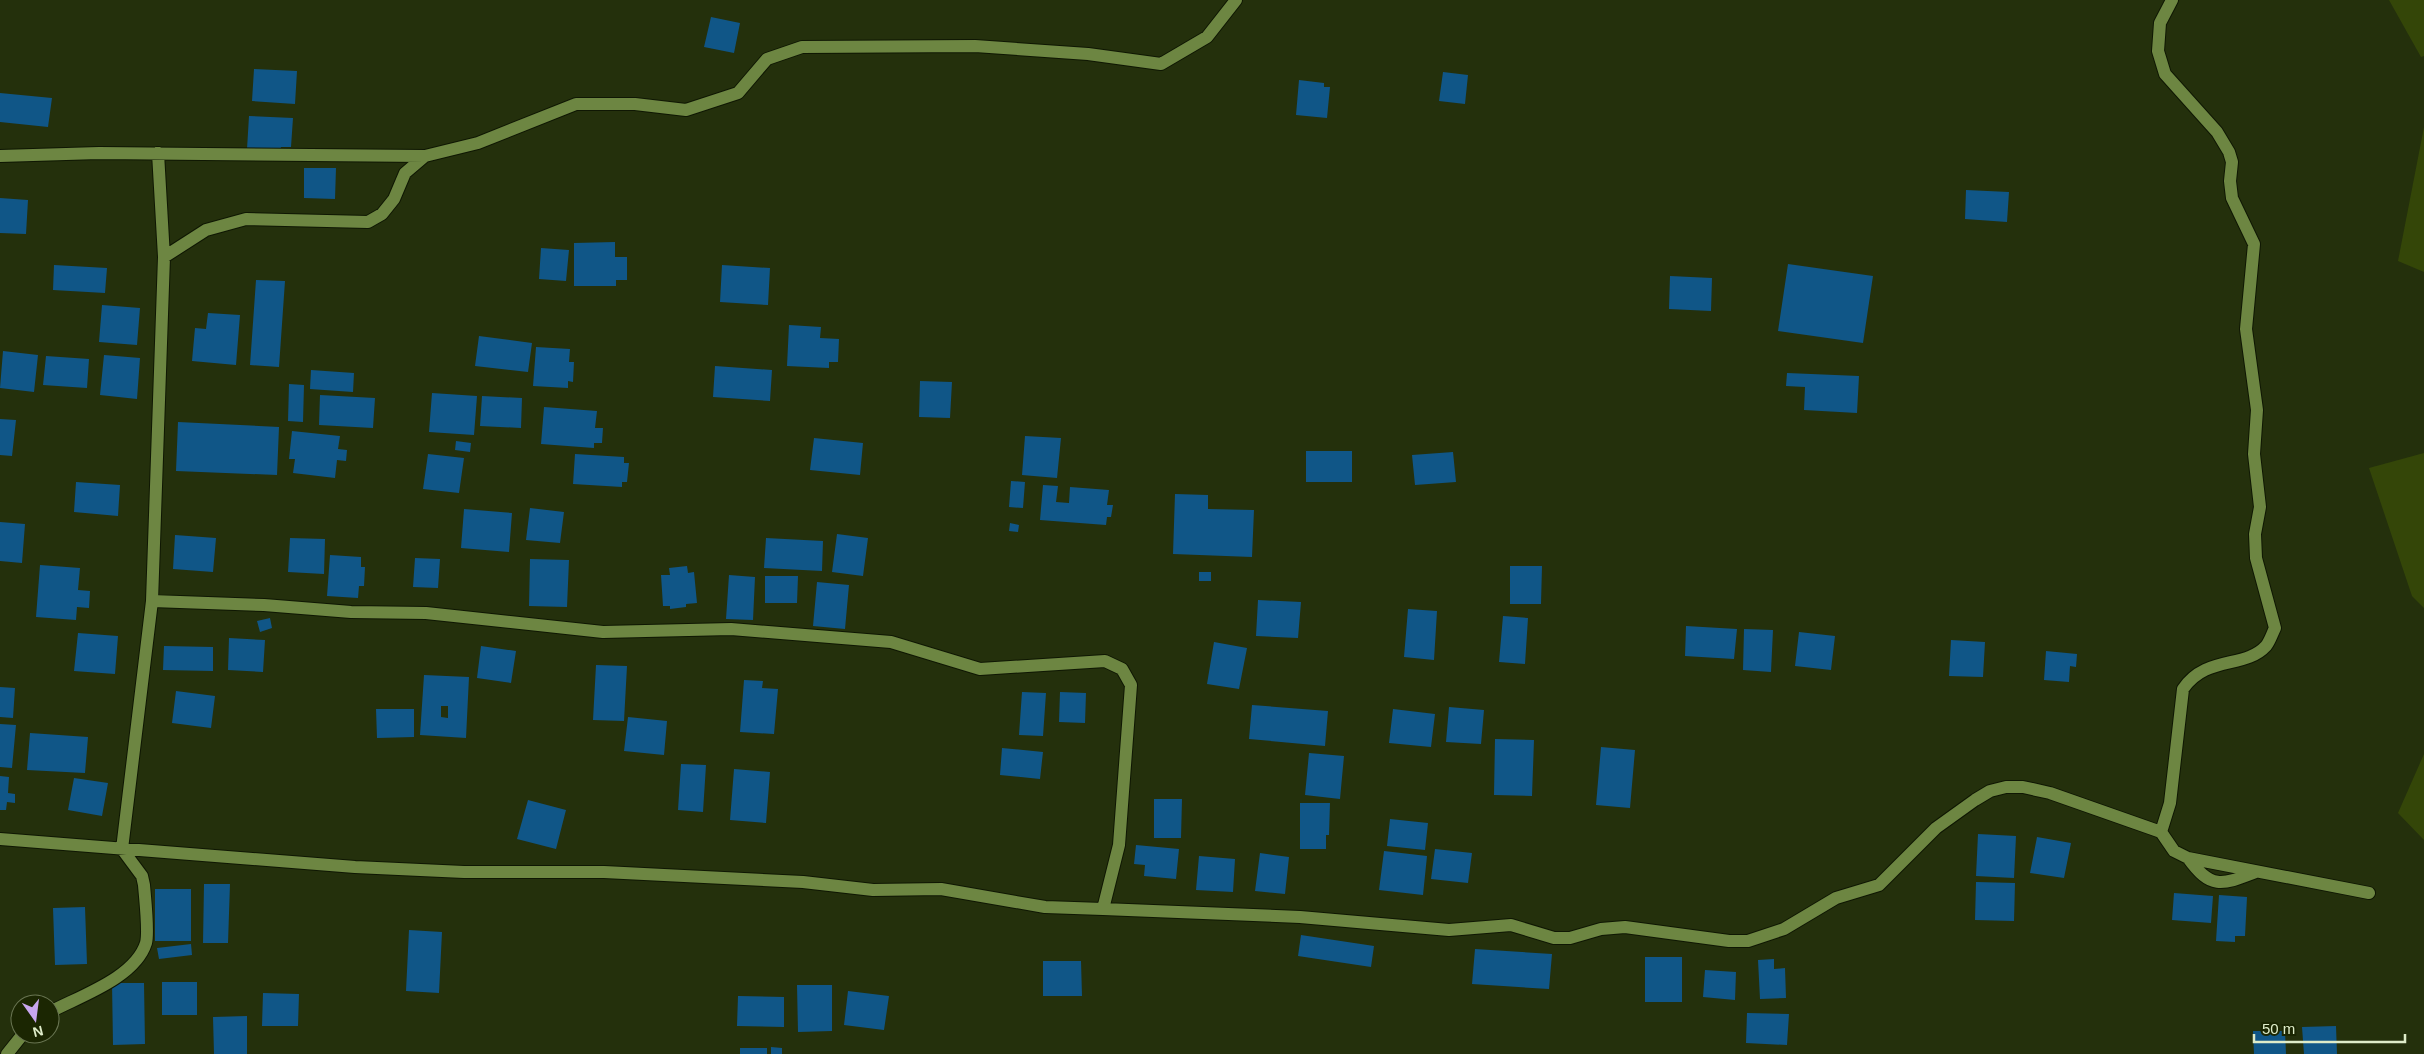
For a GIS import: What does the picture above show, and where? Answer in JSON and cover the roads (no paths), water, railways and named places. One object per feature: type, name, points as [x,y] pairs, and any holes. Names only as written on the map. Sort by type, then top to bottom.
[{"type":"street","points":[[0,156],[158,153],[425,156],[478,143],[576,104],[635,104],[686,110],[738,93],[767,59],[802,48],[975,46],[1088,54],[1160,64],[1207,37],[1236,0]]},
{"type":"street","points":[[2161,832],[2170,803],[2183,689],[2190,679],[2200,672],[2257,653],[2266,646],[2275,628],[2256,558],[2256,534],[2260,508],[2254,454],[2258,410],[2246,330],[2254,244],[2232,198],[2230,181],[2232,162],[2229,152],[2218,132],[2164,74],[2158,52],[2160,23],[2172,0]]},
{"type":"street","points":[[60,1007],[116,978],[135,964],[146,942],[142,876],[122,850],[152,601],[164,257],[158,153]]},
{"type":"street","points":[[164,257],[206,230],[246,219],[368,222],[382,214],[394,199],[405,173],[425,156]]},
{"type":"street","points":[[152,601],[264,605],[351,612],[426,613],[603,632],[731,629],[891,642],[980,669],[1105,662],[1122,669],[1131,684],[1119,845],[1103,908]]},
{"type":"street","points":[[0,839],[355,867],[464,872],[604,872],[803,882],[873,890],[941,889],[1045,907],[1300,917],[1449,930],[1511,925],[1554,938],[1570,938],[1601,929],[1625,927],[1729,941],[1748,941],[1784,929],[1836,898],[1880,885],[1936,828],[1974,800],[1990,791],[2006,787],[2023,787],[2050,793],[2161,832],[2174,851],[2188,858],[2369,892]]},
{"type":"street","points":[[2188,858],[2208,880],[2216,883],[2226,883],[2256,872]]},
{"type":"street","points":[[7,1054],[15,1044]]}]
